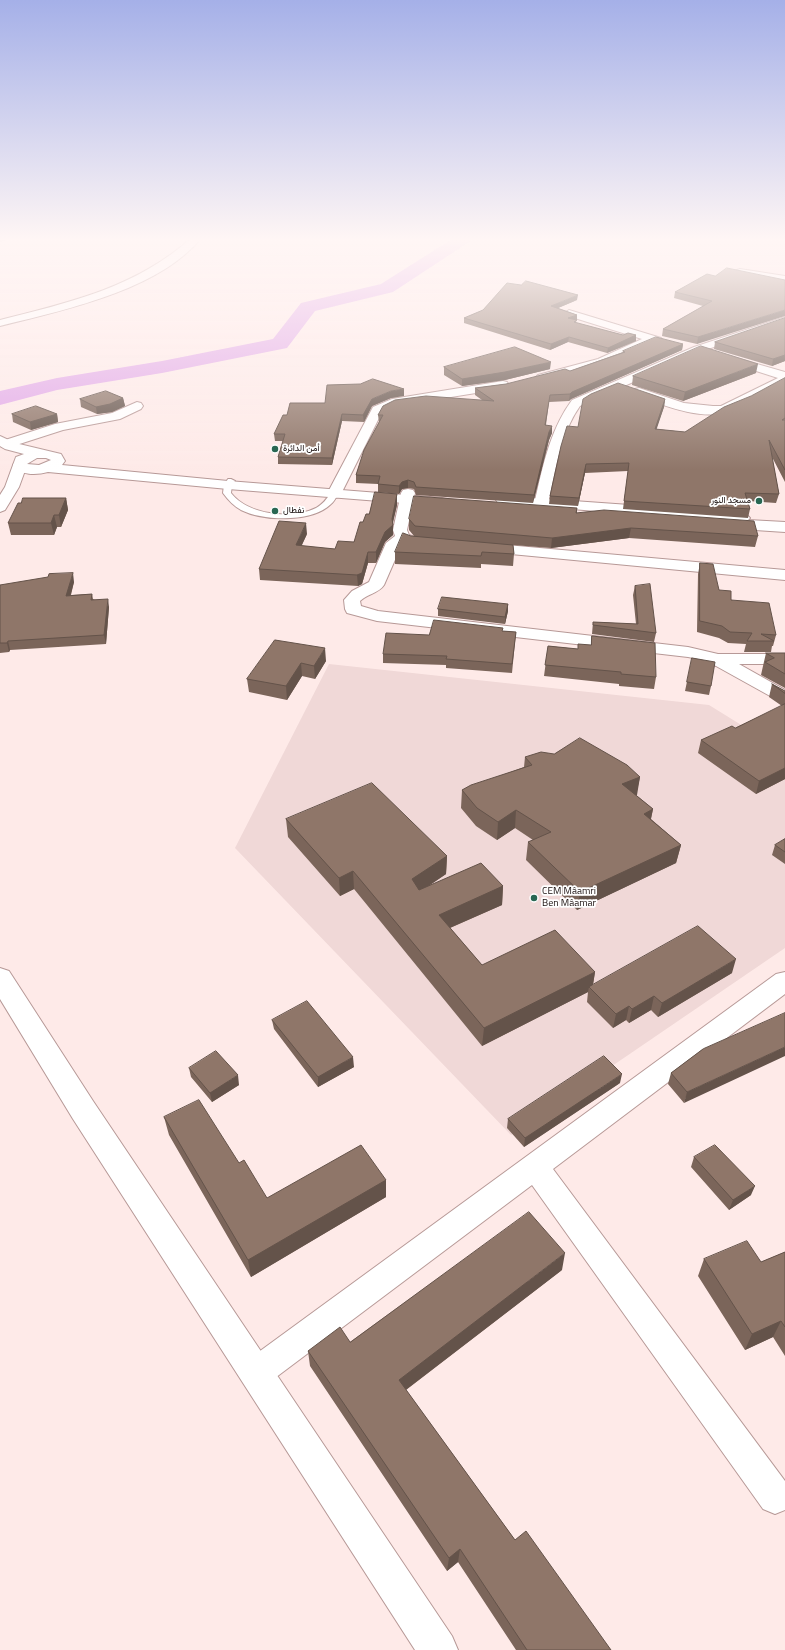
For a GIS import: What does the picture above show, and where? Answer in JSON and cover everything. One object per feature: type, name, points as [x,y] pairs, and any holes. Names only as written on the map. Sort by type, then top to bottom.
[{"type":"main road","points":[[6,443],[41,454],[52,455],[48,465],[24,478],[12,487]]},
{"type":"main road","points":[[6,443],[26,469],[48,465],[125,474],[229,483],[455,500]]},
{"type":"main road","points":[[0,507],[12,487],[20,463],[29,456],[41,454]]},
{"type":"main road","points":[[490,503],[785,521]]},
{"type":"main road","points":[[540,506],[785,527]]},
{"type":"main road","points":[[0,978],[83,1110],[438,1650]]},
{"type":"street","points":[[0,323],[27,316]]},
{"type":"street","points":[[576,316],[668,342]]},
{"type":"street","points":[[540,506],[558,438],[570,410],[576,403],[698,349],[785,320]]},
{"type":"street","points":[[533,378],[602,361],[653,339]]},
{"type":"street","points":[[683,346],[698,349],[785,377]]},
{"type":"street","points":[[617,384],[687,408],[715,410],[724,409],[785,377]]},
{"type":"street","points":[[336,491],[377,410],[392,403],[512,383]]},
{"type":"street","points":[[6,443],[60,428],[116,416],[137,406]]},
{"type":"street","points":[[402,538],[400,530],[408,497]]},
{"type":"street","points":[[402,538],[411,542],[427,543]]},
{"type":"street","points":[[402,538],[394,543],[376,585],[358,594],[352,600],[353,609],[377,616],[688,652],[708,656],[785,697]]},
{"type":"street","points":[[467,547],[785,574]]},
{"type":"street","points":[[715,659],[785,659]]},
{"type":"street","points":[[256,1373],[785,981]]},
{"type":"street","points":[[535,1166],[775,1497]]},
{"type":"lane","points":[[229,483],[227,492],[235,503],[246,509],[265,514],[285,516],[307,514],[323,508],[332,500],[336,491]]},
{"type":"shaded area","name":"CEM Mâamri Ben Mâamar","points":[[329,664],[709,705],[785,752],[785,948],[511,1135],[235,848]]},
{"type":"building","points":[[469,316],[574,316],[568,318],[577,320],[574,322],[623,335],[628,333],[636,335],[608,348],[569,337],[551,344],[464,318]]},
{"type":"building","points":[[686,316],[766,316],[698,337],[663,329]]},
{"type":"building","points":[[785,318],[785,355],[773,359],[715,342]]},
{"type":"building","points":[[656,337],[683,344],[570,394],[550,395],[545,425],[552,426],[549,432],[534,495],[416,487],[414,482],[408,480],[402,482],[399,486],[378,484],[380,476],[356,475],[364,450],[383,415],[378,415],[383,406],[395,400],[426,396],[494,401],[475,388],[506,384],[565,369],[570,371],[625,352],[623,351]]},
{"type":"building","points":[[701,346],[758,364],[685,392],[633,376]]},
{"type":"building","points":[[515,347],[551,362],[462,379],[444,367]]},
{"type":"building","points":[[785,378],[785,418],[782,420],[785,420],[785,470],[769,440],[779,494],[745,493],[750,509],[624,501],[629,463],[586,464],[579,498],[550,496],[567,426],[578,427],[583,399],[591,394],[618,383],[665,399],[655,429],[685,432],[724,407],[751,396]]},
{"type":"building","points":[[373,379],[404,389],[391,391],[372,399],[363,415],[342,414],[332,458],[278,457],[285,434],[274,434],[283,415],[287,415],[290,403],[325,403],[327,385],[360,384]]},
{"type":"building","points":[[106,391],[123,398],[110,404],[96,407],[80,399]]},
{"type":"building","points":[[36,406],[57,414],[30,422],[12,414]]},
{"type":"building","points":[[375,492],[397,494],[392,519],[393,525],[385,532],[376,552],[368,552],[362,573],[357,575],[259,569],[279,521],[306,523],[296,545],[335,549],[338,541],[354,542],[360,522],[363,522],[366,514],[369,514]]},
{"type":"building","points":[[414,496],[577,508],[576,513],[604,510],[754,521],[758,536],[631,528],[552,538],[415,526],[409,519]]},
{"type":"building","points":[[23,498],[66,498],[59,515],[54,515],[51,523],[8,523],[18,503],[21,503]]},
{"type":"building","points":[[403,533],[411,536],[513,545],[514,554],[482,552],[481,556],[395,552]]},
{"type":"building","points":[[700,563],[713,564],[719,590],[731,591],[731,600],[769,603],[776,635],[761,634],[774,641],[747,641],[752,633],[730,632],[722,626],[700,621]]},
{"type":"building","points":[[73,573],[66,596],[92,594],[91,600],[108,599],[104,635],[8,641],[7,643],[0,643],[0,585],[48,577],[49,574]]},
{"type":"building","points":[[650,584],[656,633],[593,625],[593,622],[638,624],[635,586]]},
{"type":"building","points":[[442,597],[508,604],[505,617],[438,609]]},
{"type":"building","points":[[434,620],[503,628],[502,631],[516,632],[512,664],[446,659],[447,656],[383,654],[386,633],[429,635]]},
{"type":"building","points":[[592,636],[655,643],[656,677],[621,674],[621,672],[545,665],[548,646],[578,649],[578,644],[591,645]]},
{"type":"building","points":[[275,640],[325,648],[314,666],[301,663],[286,686],[247,679]]},
{"type":"building","points":[[766,653],[785,653],[785,674],[765,662],[774,658]]},
{"type":"building","points":[[692,658],[715,662],[711,686],[687,682]]},
{"type":"building","points":[[772,684],[785,691],[785,693]]},
{"type":"building","points":[[785,704],[785,768],[759,781],[701,740],[732,726],[735,728]]},
{"type":"building","points":[[580,738],[627,765],[640,777],[622,784],[653,809],[644,814],[681,845],[580,892],[528,842],[551,832],[516,810],[498,822],[477,808],[462,790],[471,785],[532,765],[525,757],[541,752],[554,754]]},
{"type":"building","points":[[372,783],[447,856],[412,879],[419,890],[481,863],[503,886],[439,915],[482,965],[555,930],[595,972],[484,1028],[353,871],[339,878],[286,819]]},
{"type":"building","points":[[785,839],[785,852],[775,845]]},
{"type":"building","points":[[698,926],[736,959],[662,1003],[654,996],[632,1009],[629,1006],[616,1014],[589,987]]},
{"type":"building","points":[[307,1001],[353,1057],[318,1077],[272,1020]]},
{"type":"building","points":[[785,1013],[785,1047],[687,1092],[671,1073],[703,1049]]},
{"type":"building","points":[[216,1051],[238,1075],[210,1093],[189,1068]]},
{"type":"building","points":[[604,1056],[622,1074],[525,1138],[508,1119]]},
{"type":"building","points":[[199,1100],[239,1163],[244,1160],[267,1198],[361,1145],[386,1180],[248,1260],[164,1117]]},
{"type":"building","points":[[715,1145],[755,1186],[733,1200],[694,1157]]},
{"type":"building","points":[[529,1212],[565,1253],[399,1380],[515,1540],[526,1531],[611,1650],[527,1650],[460,1549],[449,1558],[308,1351],[340,1327],[350,1342]]},
{"type":"building","points":[[747,1241],[761,1262],[785,1252],[785,1327],[781,1321],[752,1334],[704,1259]]},
{"type":"waterway","points":[[0,398],[57,384],[162,367],[280,344],[301,316]]},
{"type":"place","name":"أمن الدائرة","points":[[275,449]]},
{"type":"place","name":"مسجد النور","points":[[759,501]]},
{"type":"place","name":"نفطال","points":[[275,511]]},
{"type":"place","name":"CEM Mâamri Ben Mâamar","points":[[534,898]]}]
